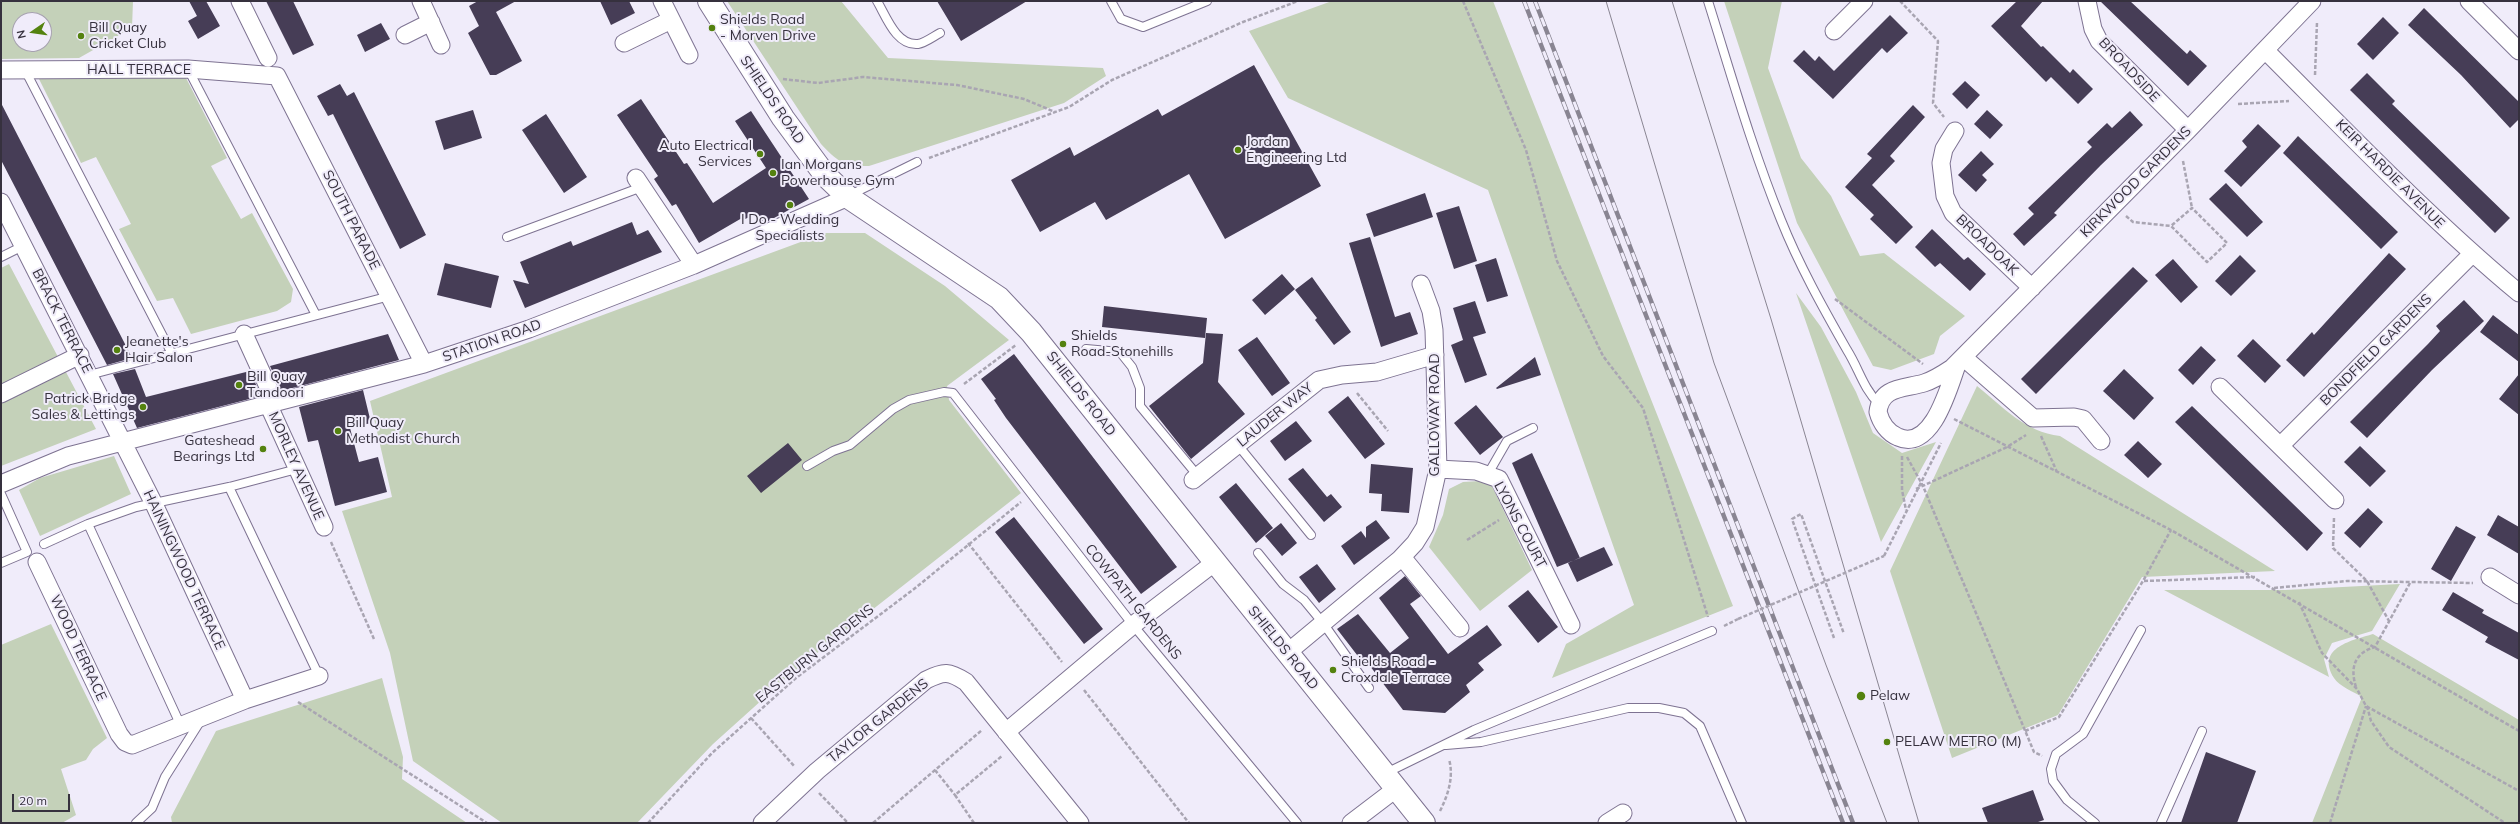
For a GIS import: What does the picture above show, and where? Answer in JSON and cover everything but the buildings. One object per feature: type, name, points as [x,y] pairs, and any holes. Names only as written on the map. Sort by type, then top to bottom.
[{"type":"main road","name":"SHIELDS ROAD","points":[[709,1],[755,75],[825,175],[848,197],[999,298],[1031,332],[1287,653],[1392,780],[1430,820]]},
{"type":"street","points":[[240,1],[268,58]]},
{"type":"street","points":[[421,1],[441,45]]},
{"type":"street","points":[[662,1],[689,55]]},
{"type":"street","points":[[1834,31],[1864,1]]},
{"type":"street","name":"BROADSIDE","points":[[2088,1],[2093,29],[2099,41],[2188,130]]},
{"type":"street","name":"KIRKWOOD GARDENS","points":[[1879,404],[1889,392],[1926,382],[1939,376],[1961,359],[2188,130],[2312,1]]},
{"type":"street","points":[[2469,1],[2519,52]]},
{"type":"street","points":[[624,43],[671,20]]},
{"type":"street","points":[[405,35],[431,22]]},
{"type":"street","name":"KEIR HARDIE AVENUE","points":[[2265,50],[2472,254],[2519,293]]},
{"type":"street","name":"HALL TERRACE","points":[[1,70],[188,69],[277,76]]},
{"type":"street","name":"SOUTH PARADE","points":[[277,76],[424,364]]},
{"type":"street","name":"BROADOAK","points":[[1956,131],[1944,149],[1941,164],[1945,196],[1953,213],[2032,288]]},
{"type":"street","points":[[639,183],[694,265]]},
{"type":"street","name":"STATION ROAD","points":[[1,484],[68,456],[424,364],[529,329],[694,265],[848,197]]},
{"type":"street","name":"BRACK TERRACE","points":[[1,202],[80,355],[122,441]]},
{"type":"street","name":"BONDFIELD GARDENS","points":[[2280,446],[2472,254]]},
{"type":"street","name":"GALLOWAY ROAD","points":[[1287,653],[1402,557],[1415,543],[1425,527],[1438,469],[1435,355],[1431,311],[1421,284]]},
{"type":"street","name":"MORLEY AVENUE","points":[[244,334],[297,470],[324,527]]},
{"type":"street","points":[[1,394],[80,355]]},
{"type":"street","name":"LAUDER WAY","points":[[1196,478],[1319,380],[1342,374],[1377,372],[1435,355]]},
{"type":"street","points":[[1961,359],[2029,416],[2042,419],[2074,417],[2083,419],[2101,441]]},
{"type":"street","name":"KIRKWOOD GARDENS","points":[[1903,443],[1920,436],[1932,424],[1946,397],[1961,359]]},
{"type":"street","points":[[2220,387],[2335,500]]},
{"type":"street","points":[[1879,404],[1878,412],[1886,428],[1903,443]]},
{"type":"street","name":"HAININGWOOD TERRACE","points":[[122,441],[154,504],[245,700]]},
{"type":"street","name":"LYONS COURT","points":[[1438,469],[1476,471],[1499,479],[1571,625]]},
{"type":"street","points":[[1402,557],[1460,628]]},
{"type":"street","name":"WOOD TERRACE","points":[[37,562],[124,742],[132,745],[182,727]]},
{"type":"street","points":[[1011,738],[1133,625],[1214,563]]},
{"type":"street","points":[[2490,577],[2519,594]]},
{"type":"street","name":"TAYLOR GARDENS","points":[[762,823],[818,771],[926,680],[942,673],[955,675],[966,682],[1080,823]]},
{"type":"street","points":[[182,727],[204,716],[245,700],[319,676]]},
{"type":"street","points":[[1351,823],[1392,780]]},
{"type":"street","points":[[1607,823],[1623,813]]},
{"type":"lane","points":[[877,1],[896,34],[907,43],[919,44],[940,32]]},
{"type":"lane","points":[[1111,1],[1121,19],[1143,27],[1207,1]]},
{"type":"lane","points":[[1708,1],[1781,220],[1809,281],[1851,356],[1868,394],[1879,404]]},
{"type":"lane","points":[[188,69],[316,315]]},
{"type":"lane","points":[[26,70],[171,352]]},
{"type":"lane","points":[[848,197],[917,162]]},
{"type":"lane","points":[[507,237],[639,183]]},
{"type":"lane","points":[[1,257],[23,246]]},
{"type":"lane","points":[[89,375],[171,352],[390,296]]},
{"type":"lane","points":[[1086,349],[1120,352],[1132,367],[1140,388],[1140,406],[1196,478]]},
{"type":"lane","points":[[807,466],[833,451],[850,445],[893,409],[910,400],[944,392],[953,393]]},
{"type":"lane","name":"COWPATH GARDENS","points":[[953,393],[1133,625],[1297,823]]},
{"type":"lane","points":[[1488,474],[1507,441],[1533,428]]},
{"type":"lane","points":[[1238,444],[1310,536]]},
{"type":"lane","points":[[44,544],[88,524],[136,507],[297,470]]},
{"type":"lane","points":[[228,487],[319,676]]},
{"type":"lane","points":[[1,494],[27,552],[1,564]]},
{"type":"lane","points":[[88,524],[182,727]]},
{"type":"lane","points":[[1258,553],[1283,584],[1304,600],[1323,623],[1369,688]]},
{"type":"lane","points":[[2095,823],[2067,800],[2053,781],[2051,769],[2056,754],[2083,734],[2141,630]]},
{"type":"lane","points":[[1392,780],[1446,744],[1481,726],[1712,631]]},
{"type":"lane","points":[[1446,744],[1481,742],[1628,708],[1659,708],[1684,712],[1700,726],[1742,823]]},
{"type":"lane","points":[[136,823],[152,808],[165,777],[204,716]]},
{"type":"lane","points":[[2161,823],[2202,731]]},
{"type":"path","points":[[917,162],[1069,107],[1112,80],[1243,22],[1298,1]]},
{"type":"path","points":[[1463,1],[1526,150],[1557,261],[1603,356],[1643,408],[1712,631]]},
{"type":"path","points":[[1900,1],[1938,41],[1933,103],[1956,131]]},
{"type":"path","points":[[755,75],[818,83],[862,77],[957,85],[1024,99],[1056,112]]},
{"type":"path","points":[[2115,204],[2133,222],[2171,226],[2207,262],[2227,242],[2192,208],[2182,156],[2172,146]]},
{"type":"path","points":[[2171,226],[2192,208]]},
{"type":"path","points":[[1809,281],[1939,376]]},
{"type":"path","points":[[953,393],[1031,332]]},
{"type":"path","points":[[1342,374],[1388,431]]},
{"type":"path","points":[[1950,425],[1956,412]]},
{"type":"path","points":[[1954,418],[2007,447],[2171,530],[2274,588],[2519,731]]},
{"type":"path","points":[[2039,430],[2057,472]]},
{"type":"path","points":[[1738,619],[1884,556],[1916,489],[1943,439]]},
{"type":"path","points":[[1903,443],[1921,481],[2034,752],[2054,761]]},
{"type":"path","points":[[1903,443],[1900,464],[1906,510]]},
{"type":"path","points":[[1916,489],[2007,447]]},
{"type":"path","name":"EASTBURN GARDENS","points":[[648,823],[712,753],[796,678],[914,589],[968,543],[1031,494]]},
{"type":"path","points":[[2335,500],[2333,548],[2367,581],[2388,621]]},
{"type":"path","points":[[1467,540],[1514,509]]},
{"type":"path","points":[[1834,638],[1792,519],[1801,514],[1844,634]]},
{"type":"path","points":[[324,527],[374,639]]},
{"type":"path","points":[[2025,731],[2059,717],[2143,581],[2171,530]]},
{"type":"path","points":[[2143,581],[2254,577]]},
{"type":"path","points":[[2274,588],[2367,581],[2464,585],[2490,577]]},
{"type":"path","points":[[2357,689],[2353,669],[2356,659],[2365,650],[2375,647],[2410,583]]},
{"type":"path","points":[[2298,602],[2322,653],[2357,689],[2366,706],[2371,721],[2389,747],[2505,823]]},
{"type":"path","points":[[278,689],[487,823]]},
{"type":"path","points":[[2366,706],[2519,791]]},
{"type":"path","points":[[2330,823],[2366,706]]},
{"type":"path","points":[[873,823],[995,719]]},
{"type":"path","points":[[954,795],[1011,738]]},
{"type":"path","points":[[1430,820],[1448,794],[1451,778],[1446,744]]},
{"type":"path","points":[[935,770],[974,823]]},
{"type":"green space","name":"Bill Quay Cricket Club","points":[[1,1],[133,1],[132,28],[79,58],[1,59]]},
{"type":"green space","points":[[727,1],[841,1],[888,58],[1103,68],[1106,76],[1064,103],[869,166],[854,166],[837,159],[821,144]]},
{"type":"green space","points":[[1332,1],[1493,1],[1733,606],[1552,678],[1566,644],[1634,605],[1488,190],[1288,98],[1249,31]]},
{"type":"green space","points":[[1724,1],[1782,1],[1768,68],[1801,158],[1831,196],[1860,256],[1884,253],[1965,316],[1940,336],[1934,354],[1891,370],[1873,366],[1797,223]]},
{"type":"green space","points":[[185,76],[227,158],[211,166],[241,219],[252,213],[293,289],[291,302],[277,311],[191,334],[173,298],[157,301],[119,229],[131,224],[96,157],[81,163],[39,79]]},
{"type":"green space","points":[[825,233],[865,233],[945,286],[1009,340],[947,386],[949,400],[1021,493],[793,672],[713,744],[637,823],[502,823],[413,761],[390,653],[342,511],[392,497],[370,401]]},
{"type":"green space","points":[[9,264],[96,429],[1,466],[1,268]]},
{"type":"green space","points":[[1796,293],[1821,327],[1856,392],[1873,433],[1902,453],[1936,442],[1881,542]]},
{"type":"green space","points":[[1977,386],[2005,410],[2025,424],[2047,434],[2060,436],[2275,571],[2142,577],[2058,715],[1952,758],[1890,571]]},
{"type":"green space","points":[[114,456],[131,494],[40,536],[19,490],[40,478]]},
{"type":"green space","points":[[1480,481],[1492,486],[1532,570],[1480,611],[1429,547],[1443,515],[1449,489],[1463,482]]},
{"type":"green space","points":[[2400,584],[2372,631],[2332,643],[2324,659],[2329,677],[2164,590],[2285,590]]},
{"type":"green space","points":[[51,624],[107,738],[93,749],[86,760],[61,769],[76,815],[62,823],[1,823],[1,645]]},
{"type":"green space","points":[[2373,634],[2519,720],[2519,823],[2312,823],[2362,697],[2336,681],[2329,667],[2329,659],[2333,652],[2347,642]]},
{"type":"green space","points":[[382,678],[403,757],[402,779],[467,823],[172,823],[171,817],[216,731]]},
{"type":"tram line","points":[[1606,1],[1714,363],[1826,665],[1887,823]]},
{"type":"tram line","points":[[1672,1],[1771,319],[1919,823]]},
{"type":"railway","points":[[1524,1],[1843,823]]},
{"type":"railway","points":[[1535,1],[1853,823]]},
{"type":"place","name":"Shields Road - Morven Drive","points":[[712,28]]},
{"type":"place","name":"Bill Quay Cricket Club","points":[[81,36]]},
{"type":"place","name":"Jordan Engineering Ltd","points":[[1238,150]]},
{"type":"place","name":"Auto Electrical Services","points":[[760,154]]},
{"type":"place","name":"Ian Morgans Powerhouse Gym","points":[[773,173]]},
{"type":"place","name":"I Do - Wedding Specialists","points":[[790,205]]},
{"type":"place","name":"Shields Road-Stonehills","points":[[1063,344]]},
{"type":"place","name":"Jeanette's Hair Salon","points":[[117,350]]},
{"type":"place","name":"Bill Quay Tandoori","points":[[239,385]]},
{"type":"place","name":"Patrick Bridge Sales & Lettings","points":[[143,407]]},
{"type":"place","name":"Bill Quay Methodist Church","points":[[338,431]]},
{"type":"place","name":"Gateshead Bearings Ltd","points":[[263,449]]},
{"type":"place","name":"Shields Road - Croxdale Terrace","points":[[1333,670]]},
{"type":"place","name":"Pelaw","points":[[1861,696]]},
{"type":"place","name":"PELAW METRO (M)","points":[[1887,742]]}]
